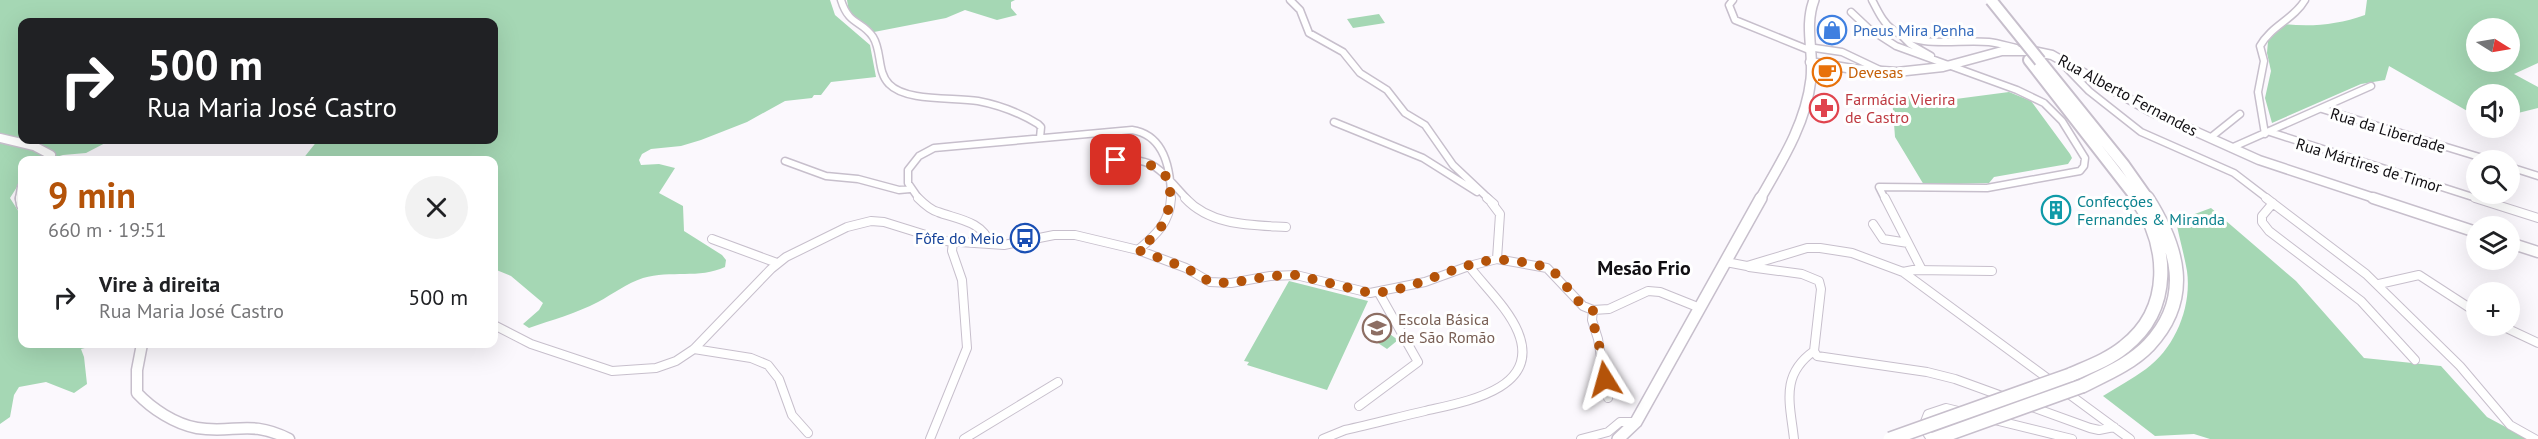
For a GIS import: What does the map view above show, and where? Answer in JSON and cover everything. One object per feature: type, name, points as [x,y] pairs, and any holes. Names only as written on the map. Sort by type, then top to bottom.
[{"type":"highway","points":[[1932,439],[2082,386],[2131,359],[2149,344],[2170,311],[2177,284],[2177,265],[2164,225],[2145,193],[1981,0]]},
{"type":"highway","points":[[1890,439],[2070,375],[2110,356],[2137,334],[2160,298],[2163,263],[2159,244],[2144,209],[1991,0]]},
{"type":"main road","points":[[1618,439],[1636,422],[1794,140],[1806,103],[1810,62],[1806,21],[1814,0]]},
{"type":"main road","name":"Rua Alberto Fernandes","points":[[1810,62],[1882,71],[1924,71],[2016,48],[2052,55],[2151,111],[2231,148],[2284,170],[2466,229]]},
{"type":"main road","points":[[0,138],[18,142]]},
{"type":"main road","points":[[26,144],[34,146],[50,156]]},
{"type":"main road","points":[[2520,246],[2538,252]]},
{"type":"main road","points":[[141,348],[136,393],[149,406],[199,428],[255,427],[273,431],[289,439]]},
{"type":"street","points":[[841,0],[844,14],[850,21],[870,33],[875,40],[886,81],[896,90],[964,99],[997,107],[1038,124],[1041,127],[1040,138]]},
{"type":"street","points":[[1290,0],[1300,10],[1309,33],[1343,52],[1360,74],[1387,90],[1405,113],[1425,125],[1445,156],[1494,204],[1500,214],[1501,225],[1497,260]]},
{"type":"street","points":[[1733,0],[1729,5],[1735,20],[1787,40],[1842,52],[1882,71]]},
{"type":"street","points":[[1872,0],[1887,28],[1949,66]]},
{"type":"street","points":[[2267,133],[2258,92],[2264,61],[2260,46],[2265,33],[2298,11],[2305,0]]},
{"type":"street","points":[[1851,12],[1868,28],[1890,43],[2027,94],[2052,109],[2085,158],[2084,166],[2080,171],[1987,188],[1879,187],[1922,270]]},
{"type":"street","points":[[1903,37],[1916,40],[1990,42],[2016,48]]},
{"type":"street","points":[[2052,55],[2089,91],[2141,132],[2218,164],[2241,178],[2379,284],[2460,366],[2510,425],[2535,439]]},
{"type":"street","points":[[2078,79],[2079,74],[2090,76],[2086,85],[2089,91]]},
{"type":"street","points":[[2231,148],[2371,86]]},
{"type":"street","name":"Rua da Liberdade","points":[[2322,109],[2466,153]]},
{"type":"street","points":[[2210,138],[2240,114]]},
{"type":"street","points":[[1334,123],[1423,158],[1494,204]]},
{"type":"street","points":[[990,244],[987,235],[962,219],[932,210],[910,189],[907,180],[909,167],[925,152],[934,148],[1124,129],[1141,131],[1155,140],[1170,180],[1169,214],[1149,241],[1138,250]]},
{"type":"street","name":"Rua Mártires de Timor","points":[[2267,133],[2538,218]]},
{"type":"street","points":[[1102,161],[1140,160],[1156,167],[1193,207],[1208,216],[1286,227]]},
{"type":"street","points":[[785,161],[826,176],[858,179],[898,190],[910,189]]},
{"type":"street","points":[[2520,170],[2538,176]]},
{"type":"street","points":[[2273,203],[2262,216],[2262,222],[2269,231],[2361,301],[2379,318],[2415,360]]},
{"type":"street","points":[[498,327],[531,344],[612,371],[633,372],[656,368],[676,361],[694,349],[777,263],[847,227],[871,221],[884,222],[953,242],[1012,244],[1065,234],[1138,250],[1186,268],[1210,282],[1231,283],[1270,276],[1296,275],[1370,293],[1425,282],[1469,266],[1497,260],[1547,268],[1583,306],[1593,310],[1609,309],[1648,291],[1660,292],[1700,308]]},
{"type":"street","points":[[1873,224],[1883,239],[1908,243]]},
{"type":"street","points":[[712,239],[777,263]]},
{"type":"street","points":[[930,439],[967,348],[962,280],[952,252],[953,242]]},
{"type":"street","points":[[1747,266],[1807,248],[1820,248],[1852,254],[1903,272],[2130,439]]},
{"type":"street","points":[[1726,262],[1802,274],[1819,281],[1821,289],[1814,351],[1817,356],[1955,378],[2090,428],[2099,430],[2114,427]]},
{"type":"street","points":[[1323,439],[1345,430],[1486,396],[1502,387],[1515,375],[1523,352],[1521,338],[1512,321],[1469,266]]},
{"type":"street","points":[[1903,272],[1992,271]]},
{"type":"street","points":[[2379,284],[2419,275],[2466,306]]},
{"type":"street","points":[[1359,406],[1418,362],[1379,293]]},
{"type":"street","points":[[1593,310],[1592,320],[1598,339],[1608,398]]},
{"type":"street","points":[[2520,334],[2538,343]]},
{"type":"street","points":[[694,349],[761,360],[772,367],[779,378],[788,407],[797,423],[808,432]]},
{"type":"street","points":[[1794,439],[1789,387],[1791,374],[1804,356],[1814,351]]},
{"type":"street","points":[[964,439],[1058,382]]},
{"type":"street","points":[[1932,439],[1923,427],[1928,414],[1946,408],[2072,439]]},
{"type":"street","points":[[1581,439],[1608,432],[1620,422],[1636,422]]},
{"type":"green space","points":[[0,0],[830,0],[835,15],[870,45],[876,77],[831,82],[821,95],[785,101],[747,122],[701,140],[681,146],[651,149],[642,154],[639,160],[641,165],[659,164],[675,168],[659,193],[683,206],[684,231],[722,255],[726,260],[725,267],[705,273],[643,278],[590,306],[529,328],[523,324],[539,310],[543,303],[511,276],[498,271],[498,156],[305,156],[315,144],[498,144],[498,18],[18,18],[18,144],[103,144],[86,153],[60,156],[18,156],[18,185],[10,198],[18,211],[18,348],[85,348],[81,349],[87,384],[74,393],[46,382],[19,387],[14,395],[10,417],[0,424]]},
{"type":"green space","points":[[847,0],[1015,0],[1011,2],[1011,8],[1017,15],[997,20],[965,10],[946,18],[874,32],[849,12]]},
{"type":"green space","points":[[2367,0],[2538,0],[2538,63],[2520,71],[2520,18],[2466,18],[2466,72],[2518,72],[2514,74],[2538,87],[2538,108],[2520,112],[2520,84],[2466,84],[2466,110],[2389,66],[2385,80],[2361,84],[2272,123],[2265,98],[2271,71],[2267,53],[2268,41],[2283,24],[2304,25],[2344,21],[2365,15]]},
{"type":"green space","points":[[1379,14],[1385,23],[1353,28],[1347,19]]},
{"type":"green space","points":[[2009,92],[2031,101],[2070,154],[2072,158],[2068,164],[1994,177],[1989,183],[1924,185],[1895,137],[1892,97],[1936,95],[1948,100]]},
{"type":"green space","points":[[2211,208],[2296,281],[2364,358],[2441,366],[2487,417],[2528,439],[2210,439],[2194,434],[2155,436],[2103,396],[2146,369],[2165,350],[2173,338],[2184,312],[2188,285],[2176,221]]},
{"type":"green space","points":[[1289,281],[1368,301],[1327,390],[1247,365],[1249,362],[1244,361]]},
{"type":"green space","points":[[1376,324],[1398,340],[1387,349],[1363,333]]},
{"type":"place","name":"Pneus Mira Penha","points":[[1832,30]]},
{"type":"place","name":"Devesas","points":[[1827,72]]},
{"type":"place","name":"Farmácia Vierira de Castro","points":[[1824,108]]},
{"type":"place","name":"Confecções Fernandes & Miranda","points":[[2056,210]]},
{"type":"place","name":"Fôfe do Meio","points":[[1025,238]]},
{"type":"place","name":"Escola Básica de São Romão","points":[[1377,328]]},
{"type":"district","name":"Mesão Frio","points":[[1644,268]]},
{"type":"route","points":[[1116,160],[1131,159],[1148,162],[1170,180],[1169,214],[1149,241],[1138,250],[1186,268],[1210,282],[1231,283],[1270,276],[1296,275],[1370,293],[1379,293],[1425,282],[1485,261],[1525,263],[1547,268],[1553,271],[1583,306],[1593,310],[1592,320],[1605,379]]}]
